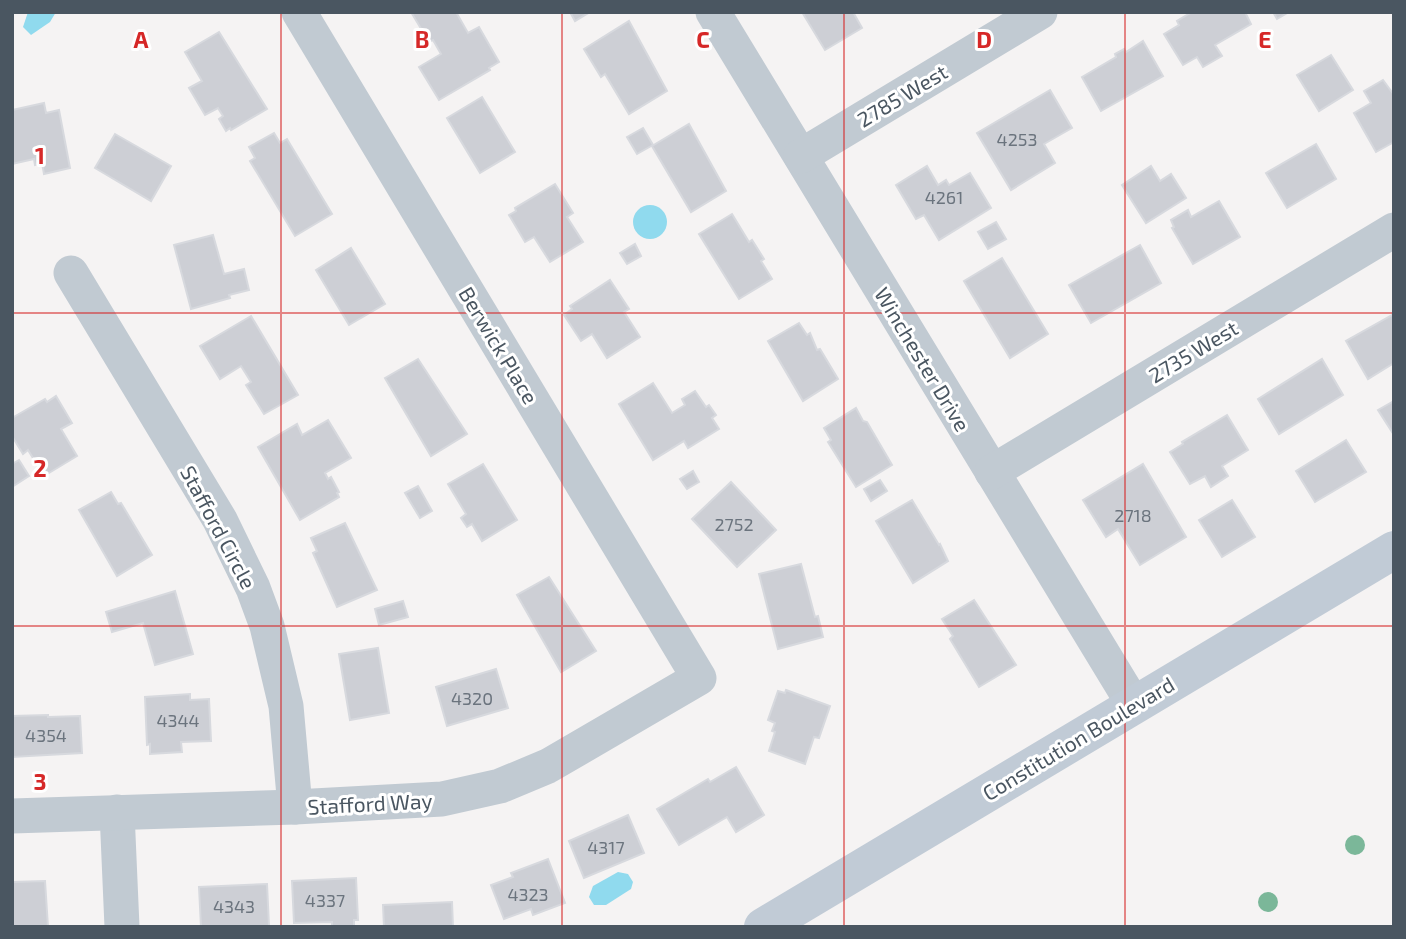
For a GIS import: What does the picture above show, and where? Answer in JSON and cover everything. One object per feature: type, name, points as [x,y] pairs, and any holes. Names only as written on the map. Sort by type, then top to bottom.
[{"type":"main road","name":"Constitution Boulevard","points":[[763,927],[1394,550]]},
{"type":"street","name":"Berwick Place","points":[[299,12],[699,678]]},
{"type":"street","name":"Winchester Drive","points":[[713,12],[1134,705]]},
{"type":"street","name":"2785 West","points":[[801,156],[1040,12]]},
{"type":"street","name":"2735 West","points":[[992,472],[1394,230]]},
{"type":"street","name":"Stafford Circle","points":[[71,273],[220,520],[253,588],[267,626],[286,706],[295,807]]},
{"type":"street","name":"Stafford Way","points":[[12,816],[295,807],[442,799],[500,786],[526,777],[699,678]]},
{"type":"street","points":[[117,812],[122,927]]},
{"type":"water","points":[[28,12],[56,12],[50,22],[31,35],[23,27]]},
{"type":"water","points":[[650,205],[662,210],[667,222],[662,234],[650,239],[638,234],[633,222],[638,210]]},
{"type":"water","points":[[618,872],[628,874],[633,882],[631,889],[606,905],[594,905],[589,897],[593,886]]},
{"type":"building","points":[[411,12],[456,12],[468,33],[479,27],[499,62],[439,100],[419,67],[441,54],[433,40],[429,42]]},
{"type":"building","points":[[570,12],[590,12],[575,21]]},
{"type":"building","points":[[802,12],[853,12],[862,28],[825,50]]},
{"type":"building","points":[[1192,12],[1245,12],[1251,24],[1215,45],[1222,56],[1203,67],[1197,57],[1183,65],[1164,34],[1179,25],[1177,21]]},
{"type":"building","points":[[1273,12],[1289,12],[1277,19]]},
{"type":"building","points":[[629,21],[667,91],[629,114],[605,74],[601,77],[584,49]]},
{"type":"building","points":[[219,32],[267,109],[226,131],[219,119],[223,116],[218,108],[205,115],[189,88],[202,81],[185,52]]},
{"type":"building","points":[[1143,41],[1163,76],[1101,111],[1082,77],[1116,57],[1115,54],[1124,49],[1126,52]]},
{"type":"building","points":[[1331,55],[1353,90],[1319,111],[1297,75]]},
{"type":"building","points":[[1383,80],[1394,95],[1394,142],[1376,152],[1354,113],[1371,103],[1364,91]]},
{"type":"building","points":[[1050,90],[1072,128],[1044,144],[1055,163],[1011,190],[977,133]]},
{"type":"building","points":[[482,97],[515,152],[480,173],[447,118]]},
{"type":"building","points":[[44,103],[46,113],[59,110],[70,168],[44,174],[42,163],[35,165],[34,159],[12,164],[12,110]]},
{"type":"building","points":[[689,124],[726,191],[691,212],[652,146]]},
{"type":"building","points":[[643,128],[653,145],[637,154],[627,137]]},
{"type":"building","points":[[274,133],[280,143],[287,139],[332,214],[295,236],[250,161],[255,158],[249,147]]},
{"type":"building","points":[[115,134],[171,166],[151,201],[95,168]]},
{"type":"building","points":[[1316,144],[1336,179],[1287,208],[1266,173]]},
{"type":"building","points":[[927,166],[938,185],[946,180],[949,185],[970,173],[991,208],[939,240],[924,215],[916,219],[896,185]]},
{"type":"building","points":[[1151,166],[1160,181],[1171,174],[1186,198],[1146,223],[1122,185]]},
{"type":"building","points":[[555,184],[573,213],[567,217],[583,242],[550,262],[534,237],[525,242],[509,215],[516,211],[515,208]]},
{"type":"building","points":[[1219,201],[1240,237],[1193,264],[1172,228],[1174,227],[1171,220],[1188,210],[1191,217]]},
{"type":"building","points":[[732,214],[749,242],[752,240],[764,259],[761,261],[772,279],[739,299],[699,234]]},
{"type":"building","points":[[996,222],[1006,239],[988,249],[978,232]]},
{"type":"building","points":[[213,235],[224,274],[244,269],[249,290],[191,309],[174,245]]},
{"type":"building","points":[[635,244],[641,256],[627,264],[620,253]]},
{"type":"building","points":[[1140,245],[1161,283],[1091,323],[1069,285]]},
{"type":"building","points":[[351,248],[385,304],[349,325],[316,270]]},
{"type":"building","points":[[1002,258],[1048,334],[1010,358],[964,281]]},
{"type":"building","points":[[610,280],[629,309],[624,312],[640,337],[607,358],[592,334],[581,341],[564,315],[572,309],[570,306]]},
{"type":"building","points":[[1394,314],[1394,363],[1368,379],[1346,341]]},
{"type":"building","points":[[251,316],[298,395],[264,414],[246,385],[251,382],[241,366],[220,379],[200,346]]},
{"type":"building","points":[[799,323],[807,335],[810,333],[817,350],[820,349],[838,379],[803,401],[768,341]]},
{"type":"building","points":[[418,359],[467,434],[431,456],[385,378]]},
{"type":"building","points":[[1322,359],[1343,395],[1279,434],[1258,399]]},
{"type":"building","points":[[653,383],[672,413],[685,405],[682,399],[695,391],[706,407],[709,405],[716,415],[712,418],[719,429],[688,448],[684,441],[653,460],[619,404]]},
{"type":"building","points":[[56,396],[72,423],[61,429],[77,456],[44,476],[28,450],[23,454],[12,436],[12,418],[45,399],[47,402]]},
{"type":"building","points":[[1394,401],[1394,435],[1378,410]]},
{"type":"building","points":[[856,408],[892,465],[856,487],[828,442],[831,440],[824,428]]},
{"type":"building","points":[[1227,415],[1248,450],[1222,466],[1228,476],[1211,487],[1205,476],[1190,484],[1170,452]]},
{"type":"building","points":[[328,420],[351,458],[325,473],[328,479],[331,477],[339,497],[300,520],[258,447],[297,424],[302,435]]},
{"type":"building","points":[[1346,440],[1366,472],[1315,502],[1296,471]]},
{"type":"building","points":[[19,460],[29,476],[12,487],[12,464]]},
{"type":"building","points":[[483,464],[517,520],[482,541],[472,524],[467,527],[461,518],[466,514],[448,484]]},
{"type":"building","points":[[1143,464],[1186,537],[1140,565],[1118,529],[1106,537],[1083,500]]},
{"type":"building","points":[[693,471],[699,482],[687,489],[680,479]]},
{"type":"building","points":[[880,480],[887,491],[871,501],[864,489]]},
{"type":"building","points":[[731,482],[776,530],[737,567],[692,519]]},
{"type":"building","points":[[418,486],[432,511],[420,518],[405,493]]},
{"type":"building","points":[[111,492],[118,504],[121,503],[152,555],[117,576],[79,510]]},
{"type":"building","points":[[912,500],[948,561],[913,583],[876,521]]},
{"type":"building","points":[[1232,500],[1255,537],[1222,557],[1199,520]]},
{"type":"building","points":[[345,523],[377,590],[337,607],[313,553],[317,551],[311,538]]},
{"type":"building","points":[[801,564],[823,637],[778,649],[759,574]]},
{"type":"building","points":[[549,577],[596,651],[561,672],[517,595]]},
{"type":"building","points":[[175,591],[193,654],[155,665],[143,623],[112,632],[106,612]]},
{"type":"building","points":[[974,600],[1016,665],[979,687],[950,639],[953,636],[942,619]]},
{"type":"building","points":[[403,601],[408,617],[379,625],[375,609]]},
{"type":"building","points":[[378,648],[389,713],[350,720],[339,654]]},
{"type":"building","points":[[496,669],[508,708],[447,726],[436,687]]},
{"type":"building","points":[[786,690],[830,706],[819,738],[814,737],[805,764],[769,751],[775,723],[768,720],[778,691],[785,693]]},
{"type":"building","points":[[190,694],[190,700],[209,699],[211,741],[181,742],[182,752],[150,754],[150,744],[147,745],[145,697]]},
{"type":"building","points":[[12,716],[80,716],[82,753],[12,757]]},
{"type":"building","points":[[736,767],[764,815],[736,832],[727,817],[679,845],[657,809],[708,779],[710,782]]},
{"type":"building","points":[[628,815],[644,853],[584,878],[569,841]]},
{"type":"building","points":[[548,859],[565,903],[533,915],[531,909],[504,919],[491,885],[513,877],[511,873]]},
{"type":"building","points":[[356,878],[358,920],[354,920],[354,927],[332,927],[332,922],[294,923],[292,881]]},
{"type":"building","points":[[45,881],[48,927],[12,927],[12,882]]},
{"type":"building","points":[[267,884],[269,926],[201,927],[199,887]]},
{"type":"building","points":[[452,902],[453,927],[384,927],[383,905]]}]
